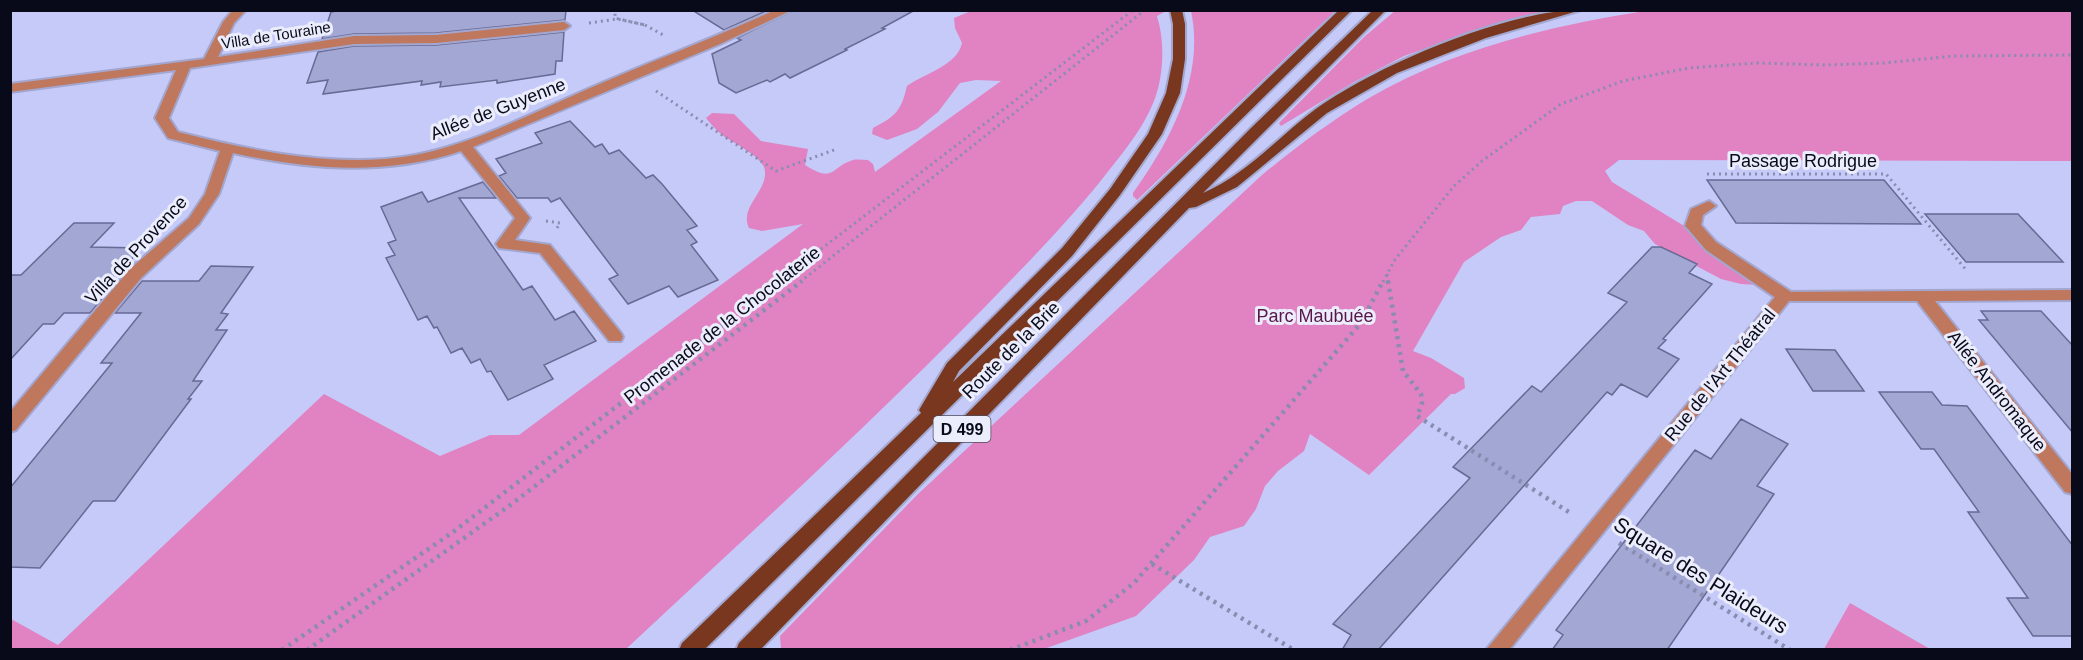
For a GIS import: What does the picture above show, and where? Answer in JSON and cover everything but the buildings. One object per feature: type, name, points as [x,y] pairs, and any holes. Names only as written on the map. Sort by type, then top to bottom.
[{"type":"highway","points":[[918,427],[1346,10]]},
{"type":"highway","name":"Route de la Brie","points":[[746,650],[1179,209],[1380,10]]},
{"type":"highway","points":[[1179,209],[1230,185],[1314,116],[1383,75],[1440,50],[1492,32],[1575,10]]},
{"type":"highway","points":[[918,427],[953,367],[1067,252],[1115,192],[1155,134],[1173,93],[1179,58],[1177,17]]},
{"type":"highway","name":"D 499","points":[[689,650],[918,427]]},
{"type":"street","points":[[10,88],[209,62],[229,22],[240,10]]},
{"type":"street","name":"Allée de Guyenne","points":[[185,65],[162,118],[173,135],[228,149],[358,165],[419,158],[464,145],[651,67],[693,52],[786,10]]},
{"type":"street","name":"Villa de Touraine","points":[[209,62],[354,40],[436,39],[564,26]]},
{"type":"street","points":[[464,145],[523,218],[504,244],[545,249],[615,337]]},
{"type":"street","name":"Villa de Provence","points":[[10,425],[136,273],[194,221],[212,194],[228,149]]},
{"type":"street","points":[[1709,206],[1696,212],[1693,226],[1711,246],[1785,296]]},
{"type":"street","name":"Allée Andromaque","points":[[1921,295],[2073,487]]},
{"type":"street","name":"Rue de l'Art Théatral","points":[[1496,650],[1785,296],[2073,295]]},
{"type":"path","points":[[564,26],[617,19],[645,25],[615,18],[615,10]]},
{"type":"path","points":[[282,650],[453,532],[1133,10]]},
{"type":"path","name":"Promenade de la Chocolaterie","points":[[307,650],[391,594],[547,478],[1145,10]]},
{"type":"path","points":[[1010,650],[1086,621],[1134,583],[1361,323],[1394,261],[1454,186],[1482,161],[1561,104],[1623,81],[1689,68],[1756,63],[1825,65],[1884,63],[1954,56],[2073,56]]},
{"type":"path","points":[[651,67],[648,86],[776,171],[834,150]]},
{"type":"path","name":"Passage Rodrigue","points":[[1707,174],[1886,174],[1987,295]]},
{"type":"path","name":"Square des Plaideurs","points":[[1387,273],[1403,371],[1421,394],[1422,405],[1417,416],[1790,650]]},
{"type":"path","points":[[1152,564],[1294,650]]},
{"type":"green space","points":[[1396,10],[1551,11],[1470,33],[1404,56],[1354,82],[1281,126],[1279,123],[1364,37]]},
{"type":"green space","points":[[971,11],[1166,11],[1157,16],[1162,47],[1161,70],[1154,101],[1145,119],[1123,153],[1074,213],[964,329],[821,468],[626,649],[11,649],[11,619],[58,645],[324,394],[440,456],[490,435],[519,435],[803,224],[762,231],[749,228],[748,213],[762,186],[765,171],[754,156],[722,135],[706,118],[712,113],[734,114],[761,141],[808,149],[805,165],[815,171],[827,174],[853,160],[868,160],[873,164],[875,172],[1001,81],[976,80],[960,83],[938,112],[917,129],[887,140],[872,134],[873,128],[887,120],[900,107],[907,86],[954,58],[962,43],[955,28],[954,18]]},
{"type":"green space","points":[[1191,11],[1335,11],[1137,200],[1133,193],[1172,129],[1189,83],[1194,35]]},
{"type":"green space","name":"Parc Maubuée","points":[[1645,11],[2072,11],[2072,161],[1619,160],[1605,171],[1612,182],[1717,246],[1759,285],[1741,284],[1721,279],[1655,244],[1644,231],[1628,225],[1592,201],[1576,201],[1563,206],[1560,214],[1531,217],[1521,230],[1501,237],[1464,262],[1413,351],[1431,358],[1464,378],[1465,388],[1451,394],[1369,475],[1310,434],[1304,451],[1278,471],[1265,486],[1256,509],[1244,526],[1210,537],[1194,560],[1136,616],[1044,649],[781,649],[780,636],[918,494],[1262,175],[1288,154],[1369,98],[1434,66],[1538,32]]},
{"type":"green space","points":[[1850,603],[1930,649],[1824,649]]}]
